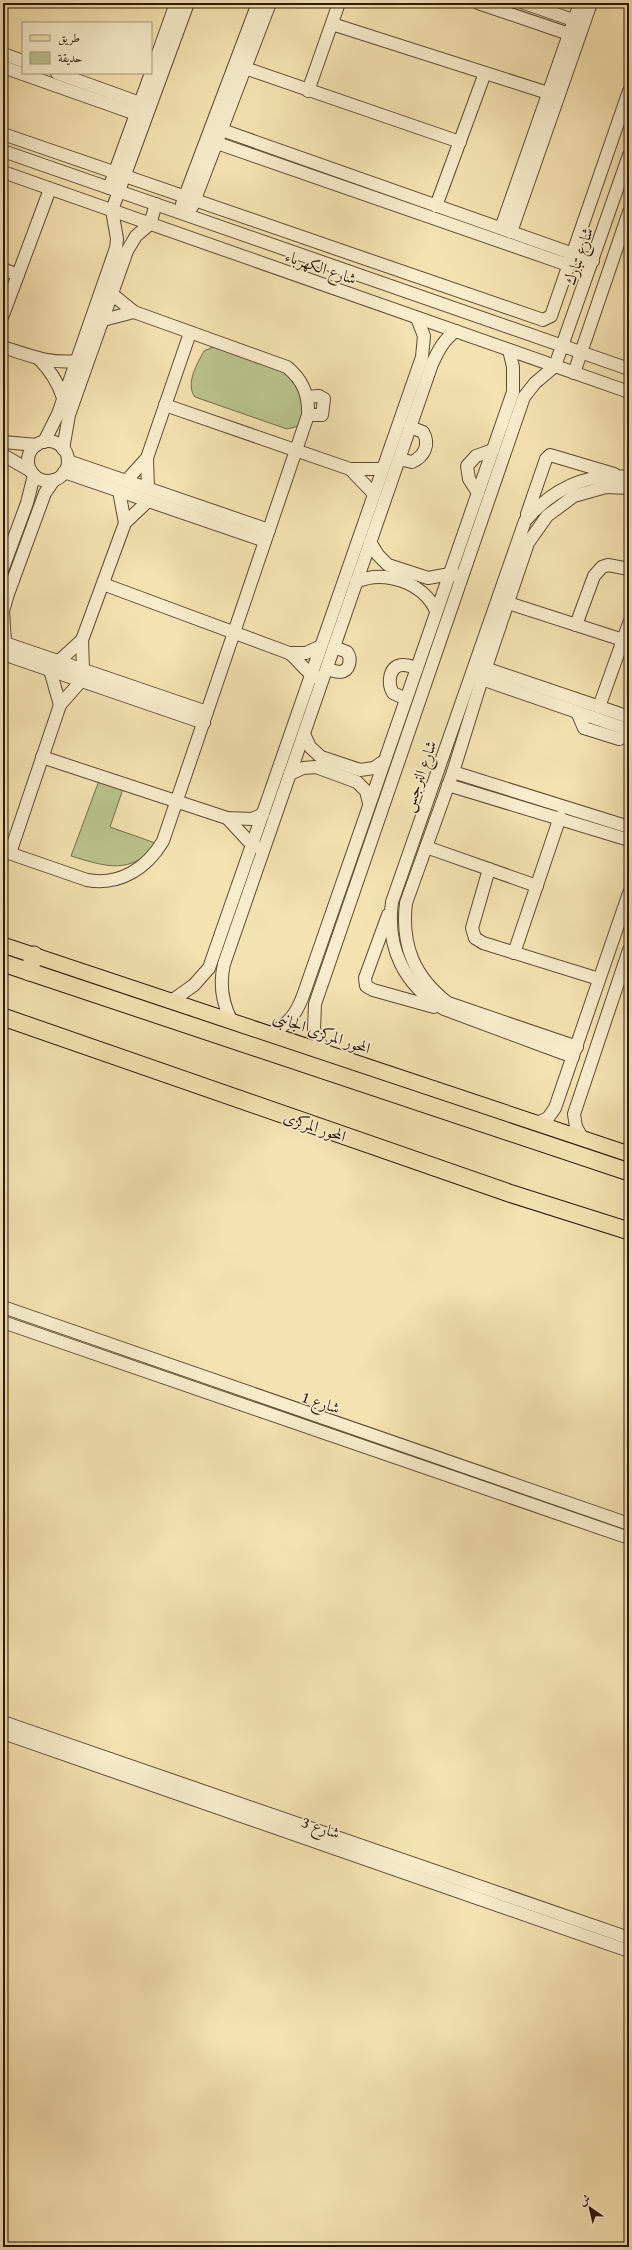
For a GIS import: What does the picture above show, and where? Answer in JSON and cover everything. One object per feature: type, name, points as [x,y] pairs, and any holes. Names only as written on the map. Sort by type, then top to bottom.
[{"type":"highway","points":[[29,972],[34,955]]},
{"type":"highway","points":[[3,963],[629,1172]]},
{"type":"highway","name":"المحور المركزى","points":[[3,1017],[509,1193],[629,1231]]},
{"type":"main road","name":"المحور المركزى الجانبى","points":[[3,944],[170,1002],[271,1033],[629,1154]]},
{"type":"street","points":[[152,70],[176,3]]},
{"type":"street","points":[[3,568],[27,503],[32,473],[28,463],[29,455],[40,443],[63,398],[116,248],[117,239],[112,210],[114,190],[188,3]]},
{"type":"street","points":[[184,214],[226,104],[258,3]]},
{"type":"street","points":[[190,198],[217,143],[222,130],[226,104],[245,68],[270,3]]},
{"type":"street","points":[[308,90],[339,3]]},
{"type":"street","points":[[478,3],[569,34]]},
{"type":"street","points":[[524,3],[574,20]]},
{"type":"street","points":[[506,230],[548,93],[565,62],[569,34],[580,3]]},
{"type":"street","points":[[506,230],[565,62],[591,3]]},
{"type":"street","points":[[332,24],[548,93]]},
{"type":"street","points":[[3,54],[22,61]]},
{"type":"street","points":[[3,67],[22,73]]},
{"type":"street","points":[[245,68],[460,142]]},
{"type":"street","points":[[436,206],[485,73]]},
{"type":"street","points":[[26,74],[138,108]]},
{"type":"street","points":[[58,74],[138,108]]},
{"type":"street","points":[[120,174],[138,108],[151,74]]},
{"type":"street","points":[[3,134],[543,320],[550,318],[629,91]]},
{"type":"street","points":[[222,130],[593,261]]},
{"type":"street","points":[[217,143],[568,265]]},
{"type":"street","points":[[5,173],[8,153]]},
{"type":"street","name":"شارع الكهرباء","points":[[8,153],[629,370]]},
{"type":"street","name":"شارع تبارك","points":[[555,366],[629,155]]},
{"type":"street","name":"شارع الكهرباء","points":[[5,173],[629,392]]},
{"type":"street","points":[[338,185],[343,173]]},
{"type":"street","points":[[3,315],[50,189]]},
{"type":"street","points":[[4,649],[3,611],[45,493],[66,466],[64,449],[69,415],[131,243],[136,236],[150,224],[156,204]]},
{"type":"street","points":[[574,373],[629,212]]},
{"type":"street","points":[[233,231],[238,215]]},
{"type":"street","points":[[317,261],[323,244]]},
{"type":"street","points":[[3,269],[18,274]]},
{"type":"street","points":[[112,294],[134,312],[287,367],[300,380],[307,397],[308,415],[163,841],[157,852],[144,866],[126,876],[100,881],[86,880],[6,852],[60,705],[82,675],[82,640],[125,523],[123,486],[147,458]]},
{"type":"street","points":[[504,326],[510,309]]},
{"type":"street","points":[[103,320],[134,312]]},
{"type":"street","points":[[232,1022],[224,1006],[222,972],[304,734],[320,674],[321,646],[422,357],[424,336],[422,326],[417,318]]},
{"type":"street","points":[[170,1002],[194,986],[209,968],[263,814],[320,674],[334,647],[436,354],[449,336],[456,332]]},
{"type":"street","points":[[148,488],[147,458],[190,333]]},
{"type":"street","points":[[3,346],[39,359],[56,362],[76,361]]},
{"type":"street","points":[[271,1033],[290,1022],[301,1002],[370,804],[513,392],[514,367],[509,350]]},
{"type":"street","points":[[39,359],[50,370],[58,383],[63,398]]},
{"type":"street","points":[[324,1052],[314,1029],[315,1004],[524,397],[538,380],[555,366]]},
{"type":"street","points":[[165,405],[350,469],[383,469]]},
{"type":"street","points":[[399,459],[412,462],[421,456],[426,447],[423,432],[410,427]]},
{"type":"street","points":[[3,442],[14,445],[55,443],[64,449]]},
{"type":"street","points":[[478,494],[469,479],[467,466],[476,456],[493,450]]},
{"type":"street","points":[[3,455],[43,480],[54,480]]},
{"type":"street","points":[[525,521],[546,459],[550,455],[625,476]]},
{"type":"street","points":[[66,466],[123,486],[148,501],[267,535]]},
{"type":"street","points":[[350,469],[374,494]]},
{"type":"street","name":"شارع النرجس","points":[[575,1052],[448,1003],[424,981],[408,952],[404,920],[406,903],[453,772],[478,672],[525,521],[551,495],[567,486],[602,476],[625,476]]},
{"type":"street","points":[[123,486],[148,488],[267,535]]},
{"type":"street","name":"شارع النرجس","points":[[575,1052],[444,1010],[432,1002],[416,988],[397,958],[391,931],[392,902],[478,672],[508,603],[528,543],[547,516],[565,502],[590,490],[606,487],[629,488]]},
{"type":"street","points":[[125,523],[148,501]]},
{"type":"street","points":[[370,542],[378,555],[388,565],[428,578],[450,574],[462,577]]},
{"type":"street","points":[[576,625],[597,571],[608,565],[629,569]]},
{"type":"street","points":[[356,582],[370,577],[385,577],[418,587],[429,598],[436,611]]},
{"type":"street","points":[[102,584],[289,653],[320,674],[343,671],[350,664],[348,652],[334,647]]},
{"type":"street","points":[[508,603],[623,640]]},
{"type":"street","points":[[599,707],[629,623]]},
{"type":"street","points":[[59,661],[82,640]]},
{"type":"street","points":[[289,653],[306,652],[321,646]]},
{"type":"street","points":[[4,649],[59,661],[82,675]]},
{"type":"street","points":[[4,649],[50,670],[82,675],[205,717]]},
{"type":"street","points":[[406,699],[393,693],[389,682],[390,675],[395,668],[403,665],[417,668]]},
{"type":"street","points":[[50,670],[60,705]]},
{"type":"street","points":[[478,672],[629,717]]},
{"type":"street","points":[[478,672],[577,712],[629,730]]},
{"type":"street","points":[[577,712],[584,728],[619,739],[629,733]]},
{"type":"street","points":[[304,734],[310,747],[321,757],[360,770],[374,768],[384,762]]},
{"type":"street","points":[[42,757],[227,818],[252,819],[263,814]]},
{"type":"street","points":[[290,774],[303,768],[316,767],[357,782],[366,791],[370,804]]},
{"type":"street","points":[[453,772],[629,827]]},
{"type":"street","points":[[448,785],[560,817],[629,840]]},
{"type":"street","points":[[514,953],[560,817]]},
{"type":"street","points":[[227,818],[252,845],[264,850]]},
{"type":"street","points":[[426,847],[537,886]]},
{"type":"street","points":[[489,870],[473,933],[479,941],[599,979]]},
{"type":"street","points":[[537,1123],[552,1114],[575,1052],[629,893]]},
{"type":"street","points":[[392,902],[365,978],[366,986],[374,990],[444,1010]]},
{"type":"street","points":[[583,1139],[575,1121],[574,1114],[577,1101],[629,950]]},
{"type":"street","points":[[560,1093],[567,1100],[577,1101]]},
{"type":"street","name":"شارع 1","points":[[3,1307],[629,1538]]},
{"type":"street","name":"شارع 1","points":[[3,1322],[629,1524]]},
{"type":"street","name":"شارع 3","points":[[3,1722],[629,1938]]},
{"type":"street","name":"شارع 3","points":[[3,1733],[629,1951]]},
{"type":"green space","points":[[213,347],[292,374],[305,405],[299,426],[287,429],[195,397],[191,386],[193,374],[204,351]]},
{"type":"green space","points":[[100,778],[124,786],[110,827],[158,844],[148,854],[128,864],[118,866],[107,865],[71,856]]}]
